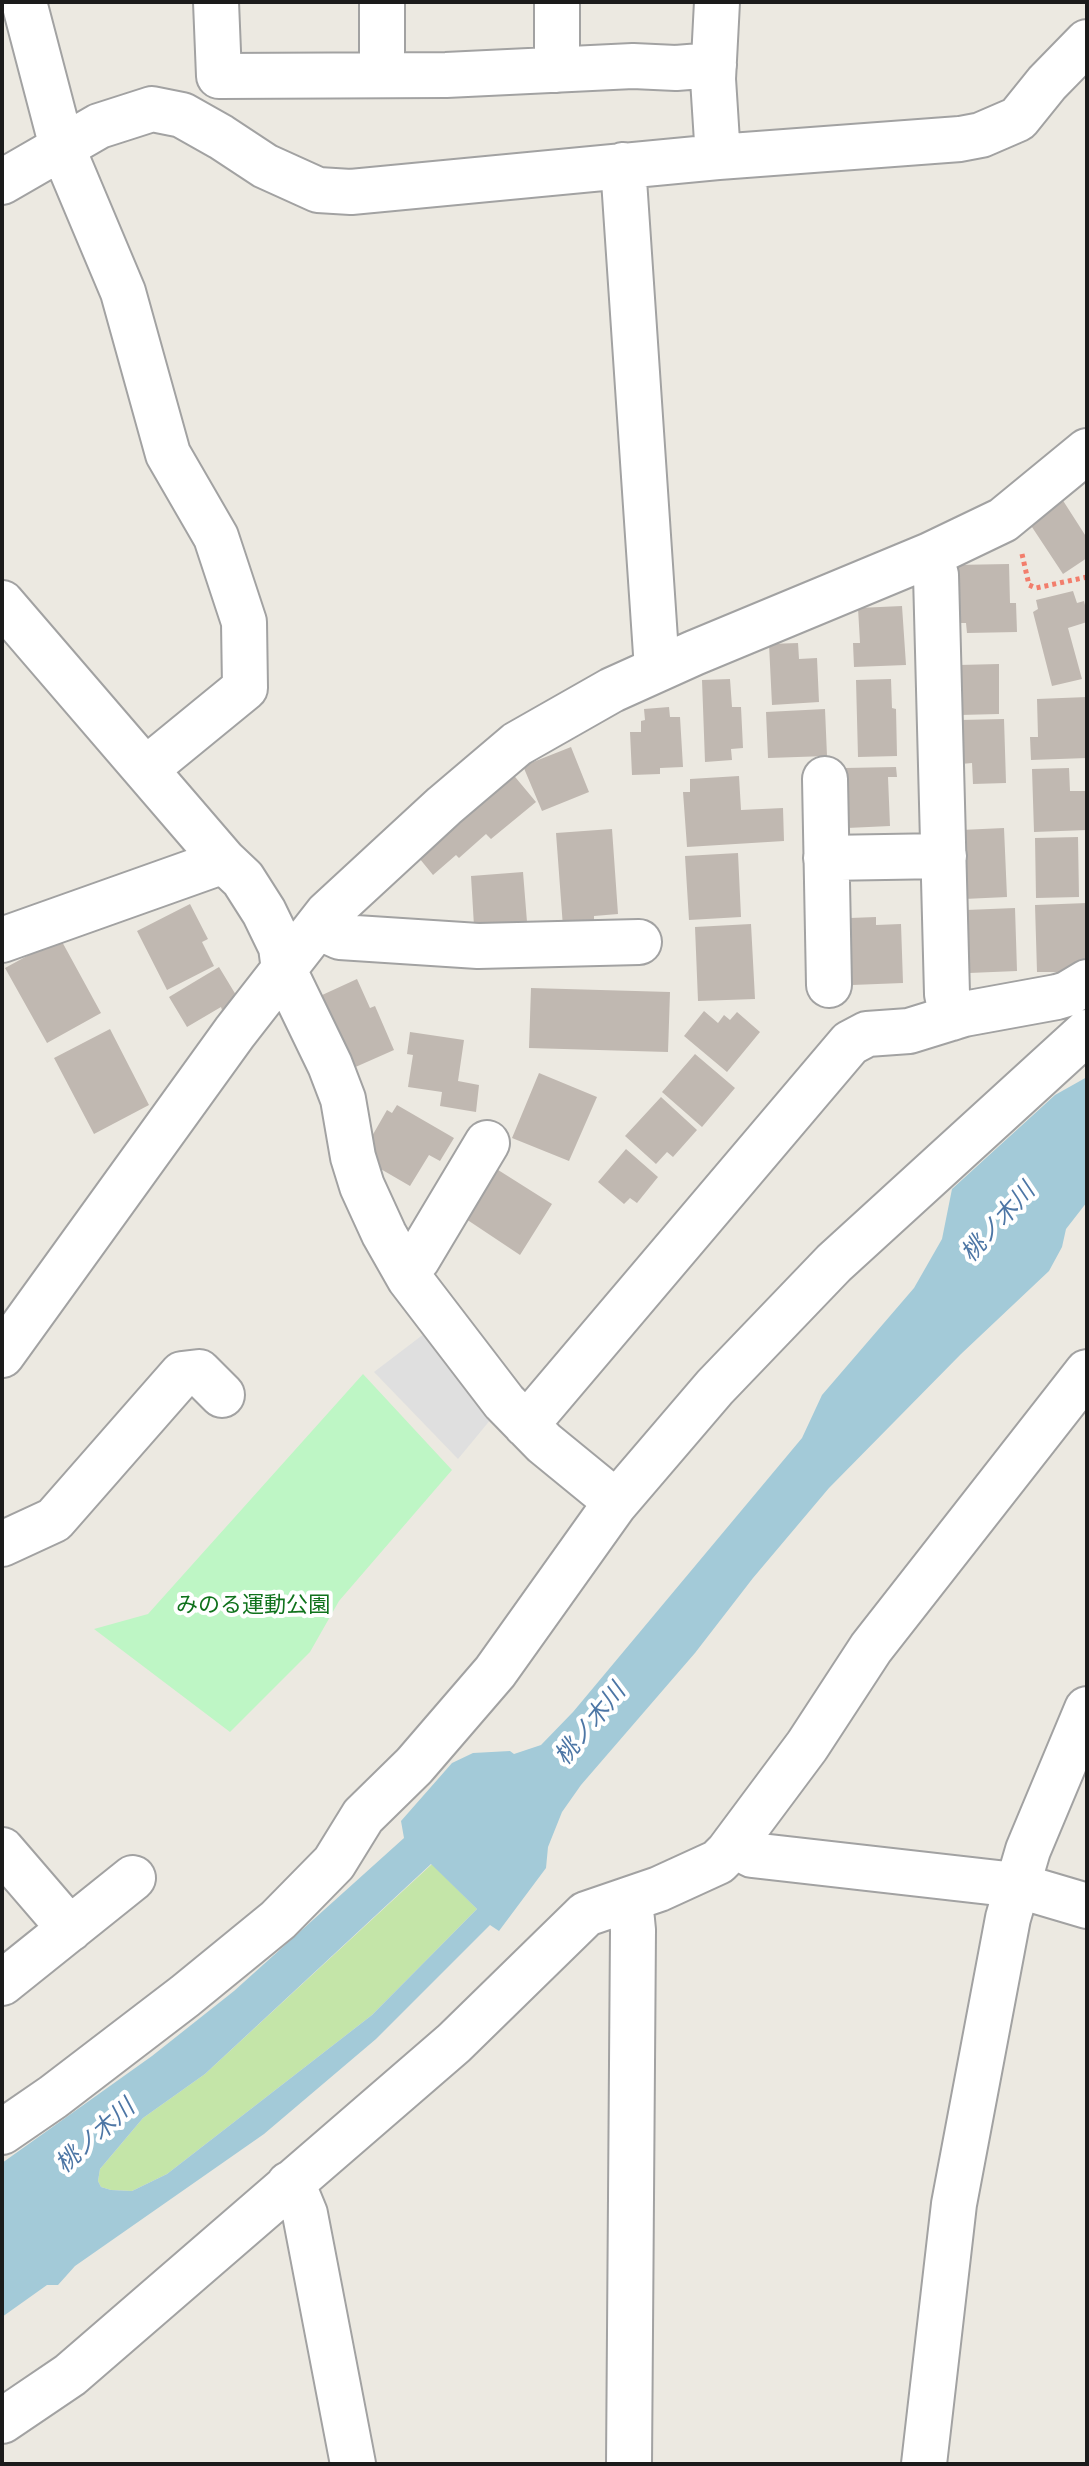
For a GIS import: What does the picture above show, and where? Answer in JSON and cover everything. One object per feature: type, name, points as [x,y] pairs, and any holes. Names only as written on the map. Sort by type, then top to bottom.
[{"type":"street","points":[[24,2],[62,147],[123,292],[168,454],[216,537],[244,622],[245,688],[146,769]]},
{"type":"street","points":[[216,2],[219,76],[446,75],[714,65]]},
{"type":"street","points":[[382,2],[382,75]]},
{"type":"street","points":[[557,2],[557,70]]},
{"type":"street","points":[[717,2],[714,65],[718,157]]},
{"type":"street","points":[[2,182],[99,126],[152,109],[182,115],[265,166],[318,190],[365,191],[623,165],[929,142],[981,135],[1018,119],[1047,83],[1087,42]]},
{"type":"street","points":[[623,165],[657,669]]},
{"type":"street","points":[[2,1355],[217,1057],[327,914],[444,806],[517,744],[612,690],[657,669],[930,555],[1007,516],[1087,451]]},
{"type":"street","points":[[930,555],[936,575],[947,994],[952,1018]]},
{"type":"street","points":[[2,603],[224,861],[243,879],[281,947],[284,970],[330,1065],[343,1099],[353,1157],[362,1186],[384,1234],[437,1316],[504,1402],[526,1425],[610,1497],[614,1505]]},
{"type":"street","points":[[825,779],[829,985]]},
{"type":"street","points":[[826,858],[944,856]]},
{"type":"street","points":[[2,940],[224,861]]},
{"type":"street","points":[[318,927],[340,937],[478,946],[639,942]]},
{"type":"street","points":[[526,1425],[850,1043],[867,1034],[909,1031],[952,1018],[1057,997],[1087,982]]},
{"type":"street","points":[[2,2132],[185,1996],[278,1920],[334,1863],[363,1816],[414,1766],[495,1672],[614,1505],[715,1387],[834,1263],[1087,1032]]},
{"type":"street","points":[[404,1267],[417,1260],[487,1143]]},
{"type":"street","points":[[2,1544],[54,1520],[182,1374],[199,1372],[222,1395]]},
{"type":"street","points":[[2,2421],[70,2375],[454,2043],[586,1914],[630,1900],[718,1862],[807,1746],[871,1648],[1087,1372]]},
{"type":"street","points":[[924,2464],[954,2204],[1016,1885],[1087,1709]]},
{"type":"street","points":[[734,1844],[752,1855],[1016,1885],[1087,1906]]},
{"type":"street","points":[[2,1850],[70,1929]]},
{"type":"street","points":[[2,1983],[133,1878]]},
{"type":"street","points":[[629,2464],[633,1930],[630,1900]]},
{"type":"street","points":[[289,2184],[305,2214],[353,2464]]},
{"type":"path","points":[[1007,516],[1017,532],[1029,585],[1036,588],[1087,577]]},
{"type":"green space","name":"みのる運動公園","points":[[363,1374],[452,1470],[339,1601],[310,1652],[230,1732],[94,1629],[148,1614]]},
{"type":"green space","points":[[432,1864],[477,1909],[372,2015],[167,2174],[132,2191],[101,2187],[98,2181],[100,2169],[143,2118],[205,2074]]},
{"type":"shaded area","points":[[437,1324],[501,1407],[458,1459],[374,1372]]},
{"type":"water","name":"桃ノ木川","points":[[1087,1077],[1087,1202],[1066,1229],[1062,1247],[1049,1271],[961,1354],[829,1488],[753,1578],[695,1653],[581,1785],[562,1812],[548,1847],[546,1868],[499,1931],[490,1925],[376,2039],[264,2134],[75,2266],[58,2285],[47,2285],[2,2317],[2,2163],[152,2056],[234,1991],[404,1838],[401,1821],[452,1763],[473,1753],[510,1751],[514,1754],[541,1745],[573,1712],[802,1438],[822,1395],[914,1288],[942,1239],[952,1189],[1055,1095]],"holes":[[[431,1864],[477,1909],[372,2015],[167,2174],[132,2191],[101,2187],[98,2181],[100,2169],[143,2118],[205,2074]]]},
{"type":"building","points":[[1062,499],[1087,538],[1087,558],[1063,574],[1028,521]]},
{"type":"building","points":[[1009,564],[1010,603],[1016,603],[1017,632],[967,633],[966,623],[956,623],[954,565]]},
{"type":"building","points":[[1073,591],[1077,603],[1084,601],[1087,613],[1087,622],[1068,628],[1082,679],[1052,686],[1033,612],[1038,609],[1036,600]]},
{"type":"building","points":[[902,606],[906,665],[854,667],[853,643],[860,643],[858,608]]},
{"type":"building","points":[[798,643],[799,659],[817,658],[819,702],[772,705],[769,644]]},
{"type":"building","points":[[999,664],[999,714],[960,715],[959,665]]},
{"type":"building","points":[[730,679],[732,707],[741,707],[743,748],[731,749],[732,760],[705,762],[702,680]]},
{"type":"building","points":[[891,679],[892,708],[896,709],[897,756],[858,757],[856,680]]},
{"type":"building","points":[[1087,697],[1087,758],[1031,760],[1030,737],[1038,737],[1037,699]]},
{"type":"building","points":[[669,707],[670,717],[680,717],[683,767],[660,768],[660,774],[632,775],[630,732],[641,732],[641,721],[645,720],[644,709]]},
{"type":"building","points":[[825,709],[827,756],[768,758],[766,712]]},
{"type":"building","points":[[1004,719],[1006,783],[973,784],[972,763],[961,764],[960,720]]},
{"type":"building","points":[[571,747],[589,792],[542,811],[523,766]]},
{"type":"building","points":[[896,767],[897,777],[888,777],[890,826],[847,828],[845,768]]},
{"type":"building","points":[[1069,768],[1070,791],[1087,791],[1087,830],[1034,832],[1032,769]]},
{"type":"building","points":[[511,772],[536,802],[491,839],[486,834],[459,858],[456,855],[433,875],[415,853]]},
{"type":"building","points":[[739,776],[741,810],[783,808],[784,841],[687,847],[683,792],[690,792],[690,779]]},
{"type":"building","points":[[1004,828],[1007,897],[964,899],[961,830]]},
{"type":"building","points":[[612,829],[618,914],[594,916],[594,924],[563,927],[556,833]]},
{"type":"building","points":[[1078,837],[1079,897],[1036,898],[1035,838]]},
{"type":"building","points":[[738,853],[741,917],[689,920],[685,856]]},
{"type":"building","points":[[523,872],[527,922],[474,926],[471,876]]},
{"type":"building","points":[[1087,903],[1087,957],[1063,972],[1037,972],[1035,905]]},
{"type":"building","points":[[190,904],[208,939],[202,942],[214,966],[167,990],[137,931]]},
{"type":"building","points":[[1015,908],[1017,971],[969,973],[966,910]]},
{"type":"building","points":[[876,917],[876,925],[901,924],[903,983],[852,985],[850,918]]},
{"type":"building","points":[[751,924],[755,999],[698,1001],[695,927]]},
{"type":"building","points":[[60,938],[101,1013],[47,1043],[5,968]]},
{"type":"building","points":[[219,967],[239,1000],[187,1027],[169,997]]},
{"type":"building","points":[[357,979],[370,1008],[375,1006],[394,1050],[351,1069],[320,996]]},
{"type":"building","points":[[531,988],[670,992],[668,1052],[529,1048]]},
{"type":"building","points":[[704,1011],[718,1023],[724,1015],[730,1020],[737,1012],[760,1032],[727,1072],[684,1036]]},
{"type":"building","points":[[110,1029],[149,1105],[94,1134],[54,1058]]},
{"type":"building","points":[[410,1032],[464,1040],[458,1081],[479,1085],[476,1112],[440,1106],[442,1092],[408,1087],[413,1055],[407,1054]]},
{"type":"building","points":[[695,1054],[735,1088],[702,1127],[662,1092]]},
{"type":"building","points":[[539,1073],[597,1097],[569,1161],[512,1138]]},
{"type":"building","points":[[661,1097],[697,1130],[673,1157],[667,1152],[656,1164],[625,1136]]},
{"type":"building","points":[[397,1105],[454,1138],[440,1161],[429,1155],[410,1186],[360,1157],[387,1110],[392,1113]]},
{"type":"building","points":[[626,1149],[658,1177],[637,1203],[630,1198],[624,1204],[598,1182]]},
{"type":"building","points":[[495,1168],[552,1204],[520,1255],[463,1217]]}]
